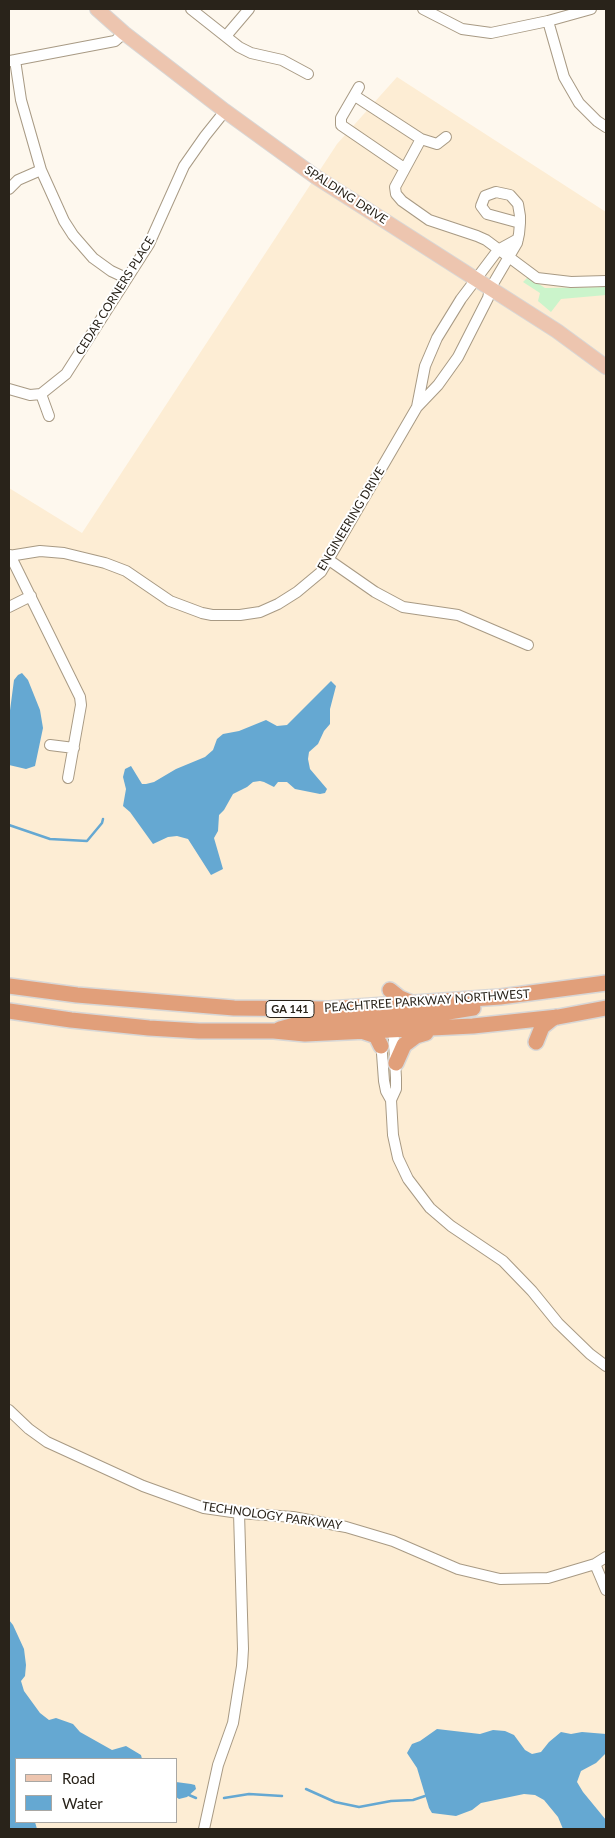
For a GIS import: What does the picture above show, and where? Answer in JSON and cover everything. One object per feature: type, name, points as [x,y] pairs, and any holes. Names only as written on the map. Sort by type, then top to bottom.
[{"type":"highway","name":"PEACHTREE PARKWAY NORTHWEST","points":[[9,1011],[71,1020],[199,1031],[274,1031],[305,1034],[362,1032],[387,1014],[400,998],[416,1004],[500,997],[606,983]]},
{"type":"highway","name":"PEACHTREE PARKWAY NORTHWEST","points":[[9,986],[77,995],[234,1008],[329,1009],[387,1014],[448,1029],[558,1017],[606,1008]]},
{"type":"highway","points":[[274,1031],[323,1019],[460,1011],[500,997]]},
{"type":"highway","points":[[512,1023],[527,1029],[536,1042],[542,1027],[558,1017]]},
{"type":"highway","points":[[396,1063],[404,1045],[411,1039],[423,1033],[448,1029]]},
{"type":"highway","points":[[362,1032],[376,1036],[381,1046]]},
{"type":"main road","name":"SPALDING DRIVE","points":[[97,9],[124,33],[225,111],[316,176],[557,331],[606,367]]},
{"type":"street","points":[[191,9],[239,47],[251,53],[282,60],[308,74]]},
{"type":"street","points":[[226,36],[249,9]]},
{"type":"street","points":[[423,9],[462,29],[491,33],[548,21],[591,9]]},
{"type":"street","points":[[548,21],[564,77],[579,103],[606,127]]},
{"type":"street","points":[[124,33],[115,41],[12,61],[41,170],[64,221],[73,235],[93,258],[111,271],[126,278]]},
{"type":"street","points":[[404,168],[341,126],[341,118],[357,92],[421,139],[437,144],[446,137]]},
{"type":"street","name":"CEDAR CORNERS PLACE","points":[[41,394],[66,374],[149,244],[184,166],[225,111]]},
{"type":"street","points":[[421,139],[395,186],[396,194],[402,200],[429,220],[477,236],[510,257],[537,278],[571,282],[606,281]]},
{"type":"street","points":[[9,189],[18,180],[41,170]]},
{"type":"street","name":"ENGINEERING DRIVE","points":[[416,406],[438,385],[458,357],[488,298],[490,289],[510,257],[518,239],[520,223]]},
{"type":"street","points":[[498,250],[518,239]]},
{"type":"street","name":"ENGINEERING DRIVE","points":[[10,556],[40,551],[64,553],[105,563],[126,571],[170,601],[202,613],[226,615],[260,612],[278,604],[309,583],[321,572],[329,560],[416,406],[425,366],[437,338],[461,299],[498,250]]},
{"type":"street","points":[[9,389],[30,395],[41,394],[49,416]]},
{"type":"street","points":[[10,556],[82,704],[68,778]]},
{"type":"street","points":[[329,560],[375,592],[403,607],[458,615],[528,645]]},
{"type":"street","points":[[9,607],[31,596]]},
{"type":"street","points":[[50,745],[74,748]]},
{"type":"street","points":[[387,1014],[381,1046],[386,1092],[391,1100]]},
{"type":"street","points":[[387,1014],[396,1063],[396,1089],[391,1100],[396,1152],[420,1197],[442,1219],[503,1262],[532,1291],[558,1323],[590,1354],[606,1366]]},
{"type":"street","name":"TECHNOLOGY PARKWAY","points":[[9,1410],[28,1429],[47,1442],[143,1486],[204,1508],[292,1517],[346,1527],[393,1542],[458,1569],[500,1579],[548,1578],[594,1564],[606,1557]]},
{"type":"street","points":[[204,1829],[218,1765],[234,1723],[242,1666],[239,1513]]},
{"type":"street","points":[[594,1564],[606,1590]]},
{"type":"shaded area","points":[[397,77],[606,212],[606,1829],[9,1829],[9,488],[82,533],[337,144]]},
{"type":"green space","points":[[528,277],[545,288],[606,287],[606,295],[561,299],[551,312],[538,301],[540,293],[523,282]]},
{"type":"water","points":[[22,673],[28,680],[40,710],[43,728],[35,766],[26,769],[9,765],[9,718],[14,680]]},
{"type":"water","points":[[331,681],[336,686],[330,709],[330,724],[324,731],[318,744],[309,752],[308,759],[310,769],[327,789],[325,793],[320,794],[295,789],[287,782],[278,782],[274,787],[260,781],[253,782],[233,794],[219,815],[218,831],[214,838],[223,869],[211,875],[188,839],[177,836],[168,837],[153,844],[130,812],[123,806],[126,789],[123,777],[125,769],[131,766],[142,784],[154,782],[176,769],[205,757],[213,750],[217,739],[223,734],[239,731],[266,720],[277,726],[287,725]]},
{"type":"water","points":[[9,1620],[24,1649],[25,1676],[21,1681],[24,1691],[40,1713],[49,1720],[56,1718],[73,1724],[80,1732],[112,1750],[126,1746],[141,1755],[142,1758],[15,1758],[15,1823],[35,1823],[37,1829],[9,1829]]},
{"type":"water","points":[[437,1729],[480,1734],[493,1730],[505,1731],[514,1735],[525,1750],[532,1754],[541,1752],[561,1732],[571,1734],[582,1732],[606,1734],[606,1753],[596,1763],[581,1771],[577,1782],[606,1820],[606,1829],[563,1829],[558,1817],[544,1800],[535,1795],[524,1794],[481,1803],[472,1810],[456,1816],[432,1813],[417,1768],[407,1753],[412,1744],[420,1741]]},
{"type":"water","points":[[178,1782],[195,1785],[196,1789],[187,1797],[179,1799]]},
{"type":"waterway","points":[[9,825],[50,839],[87,841],[102,823],[103,819]]},
{"type":"waterway","points":[[306,1789],[335,1802],[359,1807],[391,1801],[413,1800],[425,1796]]},
{"type":"waterway","points":[[224,1798],[249,1794],[282,1796]]},
{"type":"waterway","points":[[189,1795],[196,1798]]}]
